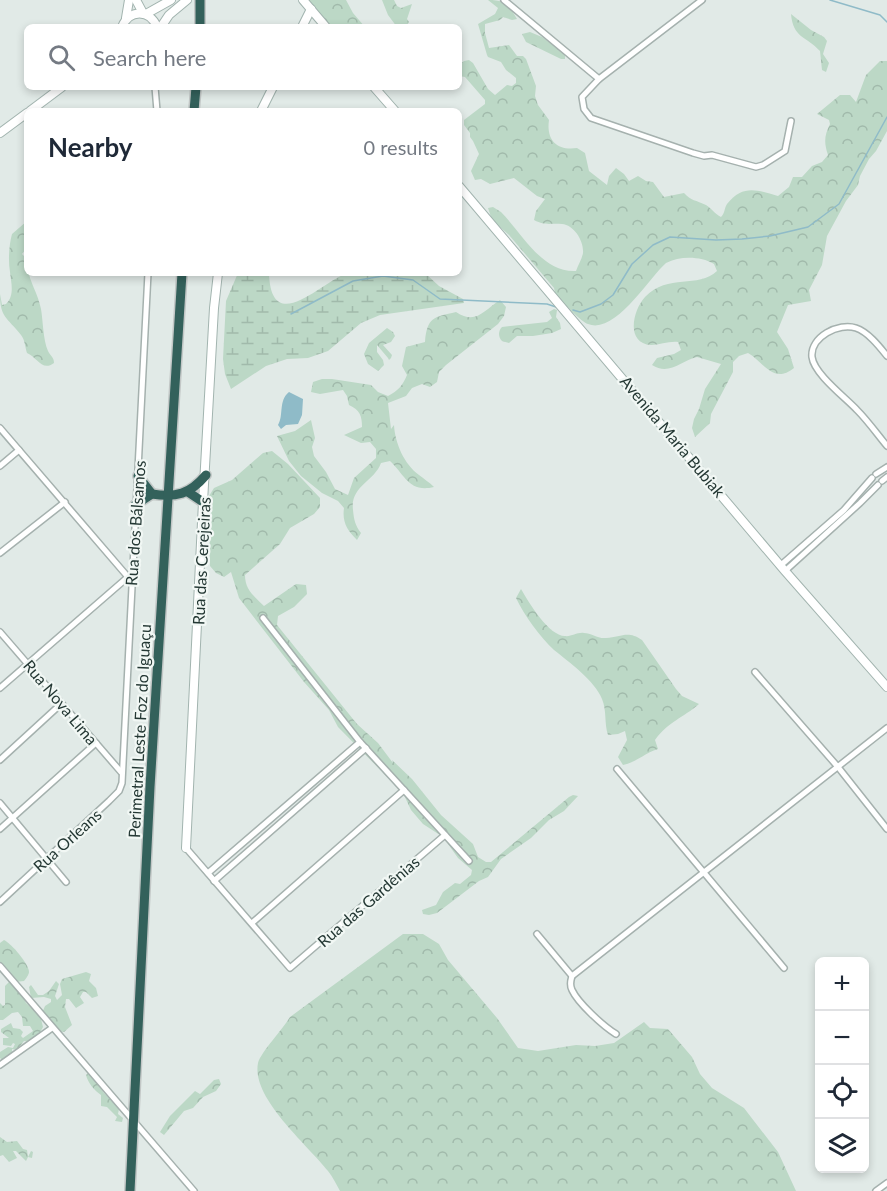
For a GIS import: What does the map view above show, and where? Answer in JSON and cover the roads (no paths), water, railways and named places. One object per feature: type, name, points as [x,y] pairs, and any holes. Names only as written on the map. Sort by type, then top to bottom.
[{"type":"highway","points":[[200,24],[201,4]]},
{"type":"highway","points":[[194,108],[196,90]]},
{"type":"highway","name":"Perimetral Leste Foz do Iguaçu","points":[[130,1191],[150,787],[182,276]]},
{"type":"highway","points":[[138,476],[152,494],[168,497],[188,492],[206,475]]},
{"type":"highway","points":[[188,492],[203,502]]},
{"type":"highway","points":[[135,505],[152,494]]},
{"type":"street","points":[[123,24],[129,0]]},
{"type":"street","points":[[136,0],[145,14]]},
{"type":"street","points":[[145,14],[171,0]]},
{"type":"street","points":[[162,24],[187,0]]},
{"type":"street","points":[[303,0],[324,24]]},
{"type":"street","points":[[504,0],[599,79]]},
{"type":"street","points":[[702,0],[599,79],[582,97],[584,108],[591,118],[693,153],[756,167],[781,155],[786,147],[790,121]]},
{"type":"street","points":[[304,24],[311,9]]},
{"type":"street","points":[[126,18],[137,13],[145,14],[157,24]]},
{"type":"street","points":[[33,108],[58,90]]},
{"type":"street","points":[[155,90],[157,108]]},
{"type":"street","points":[[262,108],[272,90]]},
{"type":"street","points":[[377,90],[392,108]]},
{"type":"street","points":[[0,133],[24,115]]},
{"type":"street","name":"Avenida Maria Bubiak","points":[[462,190],[887,687]]},
{"type":"street","name":"Rua dos Bálsamos","points":[[121,772],[148,276]]},
{"type":"street","name":"Rua das Cerejeiras","points":[[186,848],[213,318],[218,276]]},
{"type":"street","points":[[887,356],[863,331],[854,327],[841,327],[820,339],[814,346],[812,357],[816,367],[859,412],[887,446]]},
{"type":"street","points":[[0,428],[130,578],[0,688]]},
{"type":"street","points":[[0,466],[19,450]]},
{"type":"street","points":[[783,568],[844,510],[872,479],[887,467]]},
{"type":"street","points":[[783,568],[880,483],[872,479]]},
{"type":"street","points":[[0,553],[65,502]]},
{"type":"street","points":[[263,618],[360,742],[469,861]]},
{"type":"street","name":"Rua Nova Lima","points":[[0,632],[121,772]]},
{"type":"street","points":[[754,672],[838,767],[887,829]]},
{"type":"street","points":[[0,760],[61,704]]},
{"type":"street","points":[[616,1034],[601,1024],[572,991],[570,982],[573,976],[887,728]]},
{"type":"street","points":[[208,873],[360,742]]},
{"type":"street","points":[[0,829],[96,743]]},
{"type":"street","points":[[214,881],[366,748]]},
{"type":"street","points":[[617,769],[784,968]]},
{"type":"street","name":"Rua Orleans","points":[[0,902],[118,791],[122,783],[121,772]]},
{"type":"street","points":[[186,848],[252,923],[404,790]]},
{"type":"street","points":[[0,803],[66,882]]},
{"type":"street","name":"Rua das Gardênias","points":[[252,923],[290,968],[445,835]]},
{"type":"street","points":[[537,934],[573,976]]},
{"type":"street","points":[[0,966],[194,1191]]},
{"type":"street","points":[[0,1065],[52,1028]]},
{"type":"street","points":[[876,1191],[887,1183]]},
{"type":"water","points":[[289,392],[303,399],[302,415],[298,424],[286,425],[281,429],[278,425],[282,404]]},
{"type":"waterway","points":[[830,0],[880,15],[887,22]]},
{"type":"waterway","points":[[573,310],[580,312],[601,304],[613,295],[632,264],[653,245],[670,237],[742,239],[770,236],[808,227],[839,204],[887,117]]},
{"type":"waterway","points":[[291,314],[353,281],[383,276],[413,280],[440,299],[547,304],[556,307]]}]
